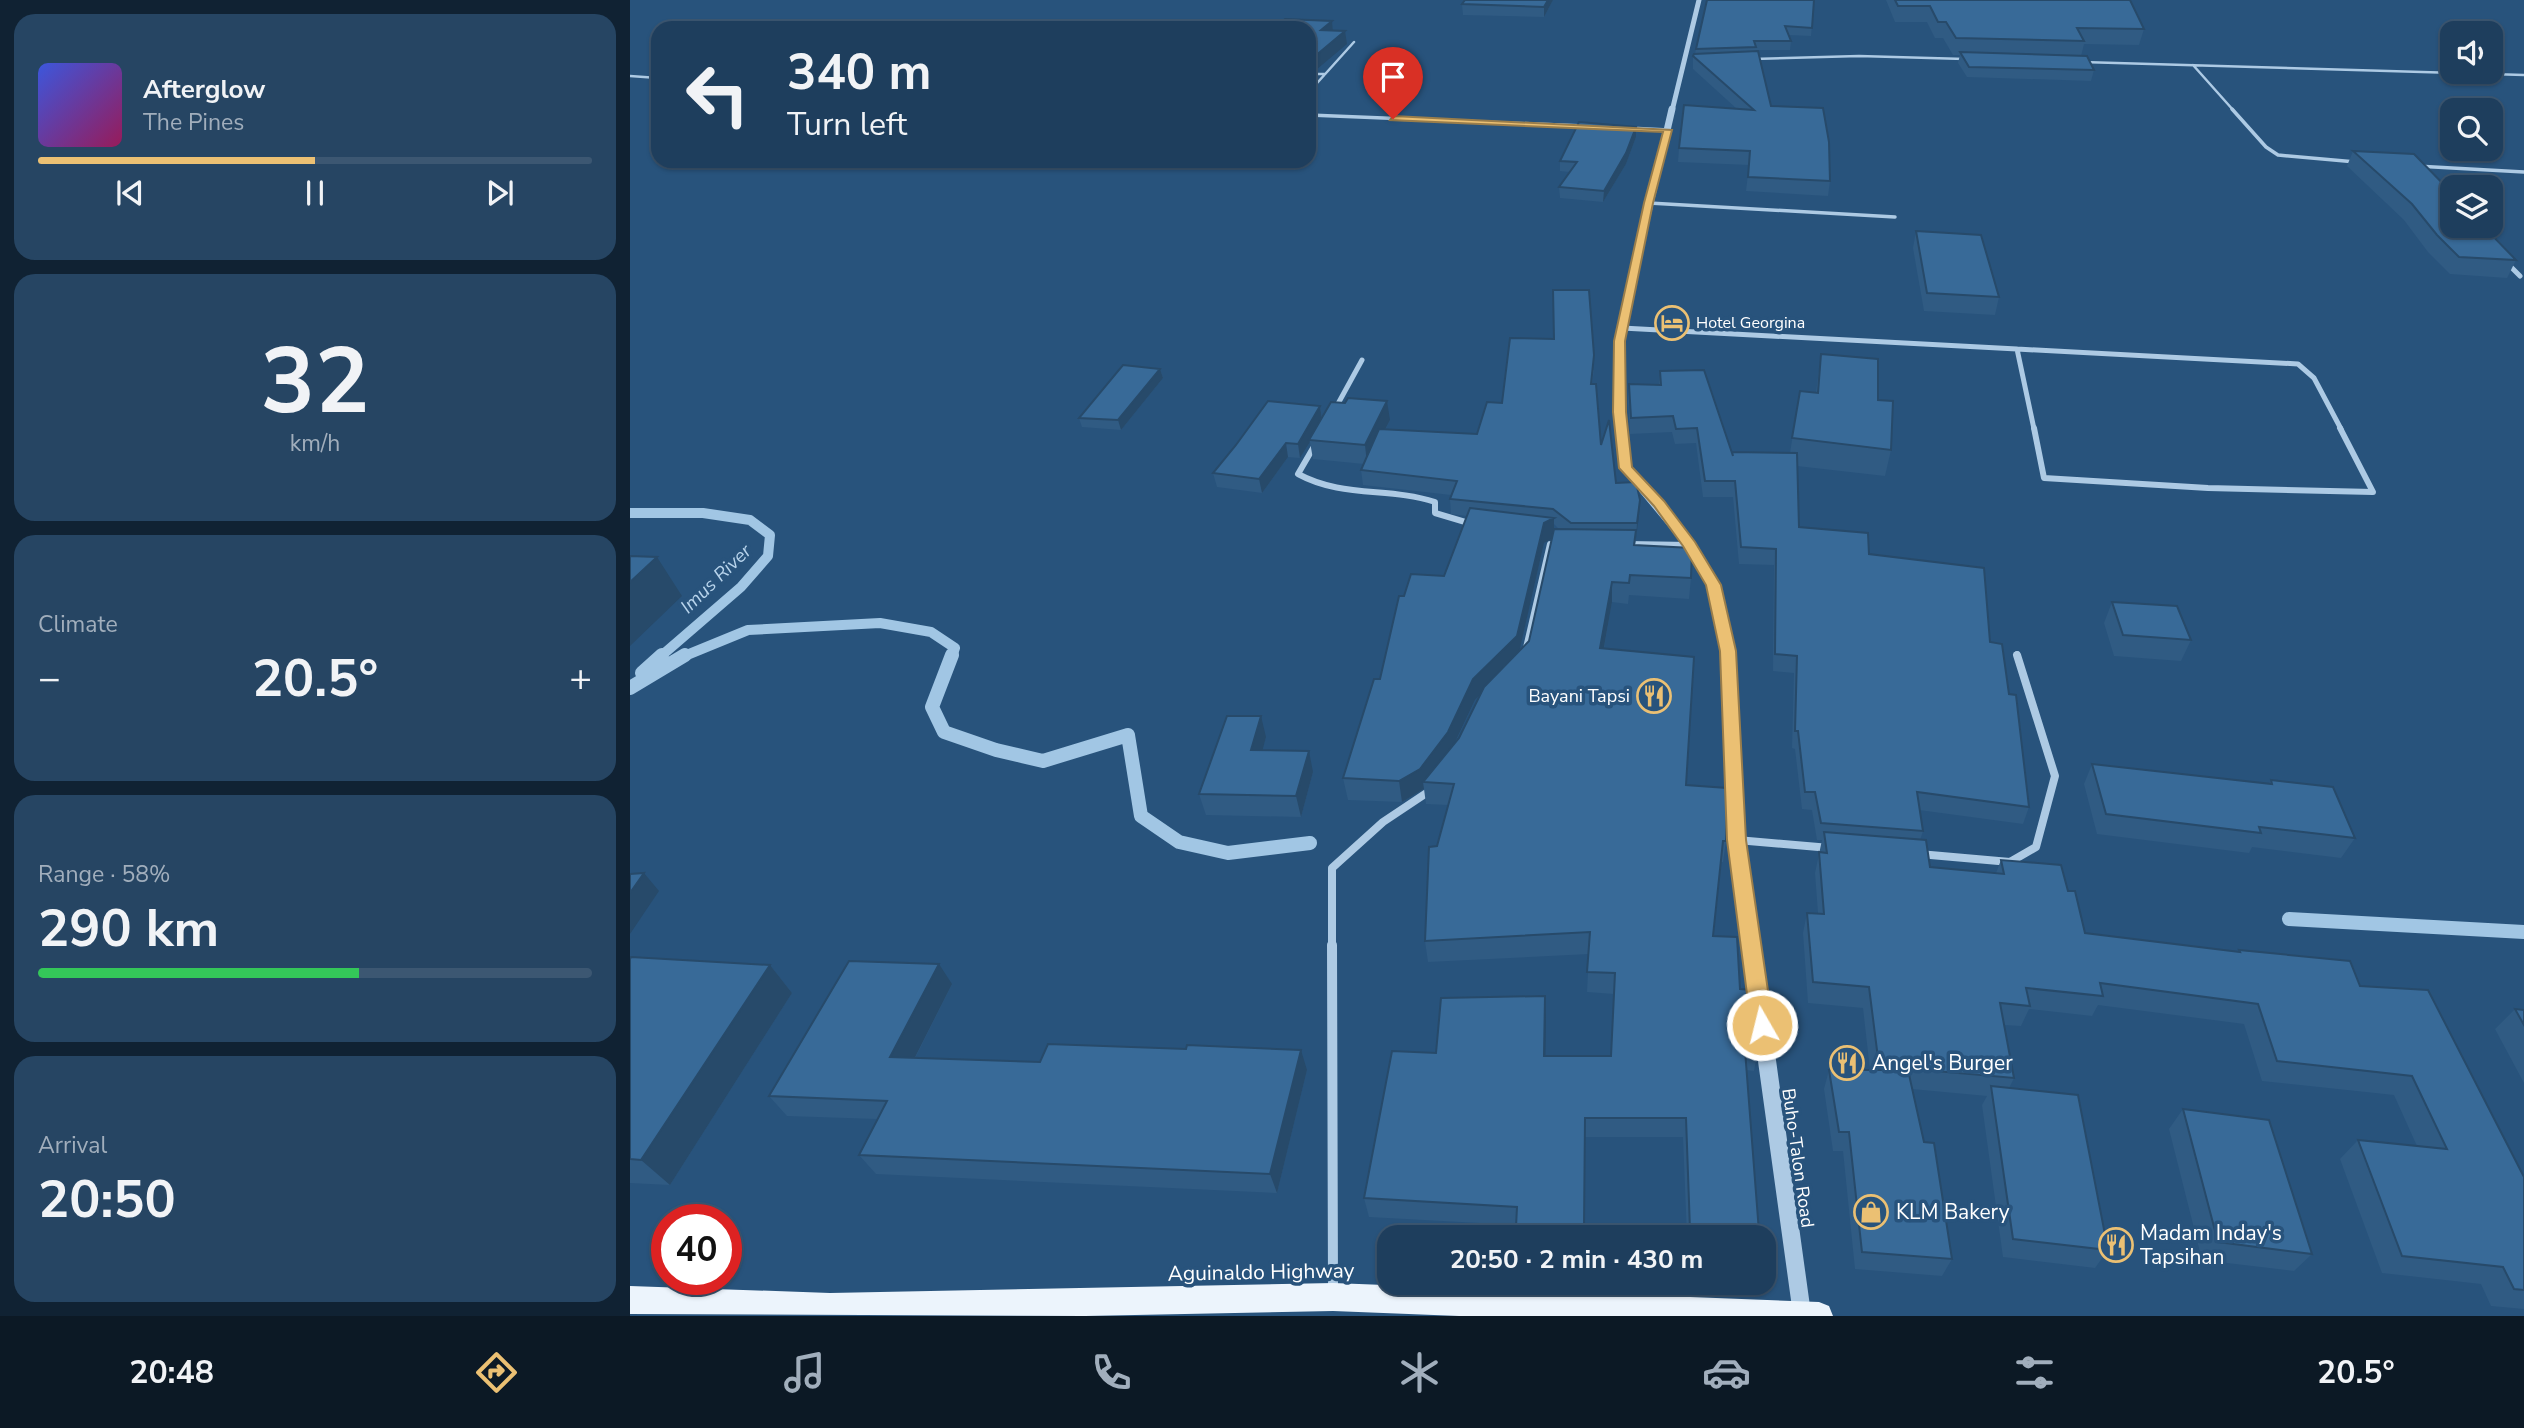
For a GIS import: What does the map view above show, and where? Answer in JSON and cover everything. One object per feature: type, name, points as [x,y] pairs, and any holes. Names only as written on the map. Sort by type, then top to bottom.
[{"type":"main road","name":"Aguinaldo Highway","points":[[630,1300],[830,1307],[1333,1297],[1810,1315]]},
{"type":"main road","name":"Aguinaldo Highway","points":[[830,1307],[909,1316]]},
{"type":"street","name":"Buho-Talon Road","points":[[1699,0],[1649,203],[1622,328],[1619,412],[1626,468],[1659,503],[1690,545],[1714,585],[1728,651],[1737,840],[1810,1315]]},
{"type":"street","points":[[1316,84],[1354,42]]},
{"type":"street","points":[[1741,60],[1859,56],[1975,59]]},
{"type":"street","points":[[2069,62],[2524,75]]},
{"type":"street","points":[[2193,65],[2266,147],[2278,155],[2363,162]]},
{"type":"street","points":[[1316,74],[1325,74]]},
{"type":"street","points":[[630,76],[651,78]]},
{"type":"street","points":[[1316,115],[1586,126]]},
{"type":"street","points":[[1627,128],[1668,130]]},
{"type":"street","points":[[2403,165],[2524,172]]},
{"type":"street","points":[[2416,166],[2425,175]]},
{"type":"street","points":[[1649,203],[1895,216]]},
{"type":"street","points":[[2501,256],[2520,276]]},
{"type":"street","points":[[1622,328],[2017,348],[2298,364],[2314,378],[2373,492],[2208,488],[2043,478],[2017,348]]},
{"type":"street","points":[[1330,417],[1362,360]]},
{"type":"street","points":[[1317,440],[1298,474],[1314,485],[1338,492],[1421,496],[1435,502],[1435,513],[1450,520],[1484,526]]},
{"type":"street","points":[[1524,660],[1536,595],[1550,544],[1569,544],[1561,537]]},
{"type":"street","points":[[1623,544],[1690,545]]},
{"type":"street","points":[[1914,854],[2010,862],[2036,847],[2054,776],[2017,653]]},
{"type":"street","points":[[1333,1297],[1332,868],[1383,822],[1427,795],[1434,785]]},
{"type":"street","points":[[1737,840],[1846,849]]},
{"type":"building","points":[[1465,0],[1548,0],[1544,7],[1462,4]]},
{"type":"building","points":[[1707,0],[1814,0],[1812,28],[1785,26],[1791,41],[1754,41],[1756,47],[1696,49]]},
{"type":"building","points":[[1895,0],[2130,0],[2144,29],[2077,28],[2084,41],[1956,38],[1946,22],[1938,22],[1930,6],[1898,6]]},
{"type":"building","points":[[1285,19],[1332,21],[1321,30],[1345,31],[1316,55],[1316,21],[1283,21]]},
{"type":"building","points":[[1758,51],[1771,106],[1823,108],[1829,142],[1830,181],[1748,177],[1750,151],[1679,148],[1684,105],[1754,110],[1693,56],[1694,54]]},
{"type":"building","points":[[1960,52],[2087,56],[2094,70],[1969,67]]},
{"type":"building","points":[[1579,122],[1636,127],[1626,153],[1604,191],[1559,187],[1577,162],[1560,161]]},
{"type":"building","points":[[2353,151],[2414,154],[2440,181],[2440,238],[2412,204]]},
{"type":"building","points":[[1916,231],[1981,235],[1999,297],[1927,293]]},
{"type":"building","points":[[2440,238],[2495,238],[2516,260],[2459,257]]},
{"type":"building","points":[[1553,290],[1589,290],[1594,355],[1591,384],[1596,384],[1601,445],[1609,420],[1616,483],[1636,482],[1640,500],[1637,523],[1571,523],[1553,509],[1450,499],[1457,481],[1361,470],[1379,429],[1477,434],[1487,402],[1502,403],[1510,338],[1554,339]]},
{"type":"building","points":[[1821,354],[1878,359],[1878,400],[1893,401],[1891,450],[1792,438],[1800,391],[1818,393]]},
{"type":"building","points":[[1123,365],[1160,369],[1118,420],[1079,418]]},
{"type":"building","points":[[1704,370],[1733,456],[1732,452],[1797,453],[1799,527],[1868,533],[1869,554],[1984,568],[1990,642],[2002,644],[2009,694],[2016,695],[2029,807],[1917,792],[1923,831],[1821,823],[1815,792],[1805,792],[1798,731],[1795,731],[1797,656],[1775,654],[1776,549],[1741,547],[1735,481],[1705,481],[1697,428],[1676,429],[1673,416],[1631,418],[1629,384],[1661,385],[1660,371]]},
{"type":"building","points":[[1348,398],[1387,401],[1365,445],[1309,440],[1331,402],[1345,403]]},
{"type":"building","points":[[1268,401],[1320,406],[1298,444],[1286,443],[1259,479],[1213,473],[1236,445]]},
{"type":"building","points":[[1470,508],[1554,518],[1544,523],[1517,636],[1473,679],[1448,732],[1420,769],[1399,781],[1343,778],[1374,679],[1380,679],[1399,596],[1404,596],[1411,574],[1444,576]]},
{"type":"building","points":[[1554,529],[1636,530],[1634,545],[1692,548],[1691,578],[1630,575],[1629,583],[1612,582],[1600,648],[1694,657],[1686,785],[1727,788],[1726,841],[1723,841],[1713,936],[1737,937],[1740,989],[1752,990],[1758,1050],[1745,1050],[1758,1225],[1690,1225],[1686,1118],[1585,1118],[1584,1225],[1516,1225],[1517,1207],[1364,1198],[1392,1051],[1436,1053],[1441,998],[1545,996],[1544,1056],[1611,1056],[1615,973],[1587,972],[1590,932],[1425,941],[1429,847],[1437,846],[1454,784],[1423,782],[1459,738],[1484,687],[1529,641]]},
{"type":"building","points":[[630,556],[657,557],[630,582]]},
{"type":"building","points":[[2112,602],[2177,606],[2191,640],[2123,635]]},
{"type":"building","points":[[1227,716],[1261,716],[1251,750],[1309,751],[1296,796],[1199,794]]},
{"type":"building","points":[[2092,764],[2272,784],[2271,780],[2333,787],[2355,838],[2259,827],[2261,833],[2106,814]]},
{"type":"building","points":[[1824,832],[1926,840],[1930,867],[2004,874],[2001,860],[2061,865],[2068,891],[2075,891],[2085,933],[2240,952],[2239,950],[2350,961],[2360,986],[2428,990],[2524,1177],[2524,1290],[2514,1289],[2503,1267],[2402,1256],[2358,1140],[2447,1149],[2412,1076],[2277,1061],[2258,1004],[2100,983],[2103,996],[2026,988],[2030,1006],[2000,1003],[2014,1078],[1879,1066],[1869,987],[1813,982],[1807,913],[1824,914],[1819,852],[1827,853]]},
{"type":"building","points":[[644,873],[630,893],[630,874]]},
{"type":"building","points":[[631,957],[770,965],[641,1160],[630,1159]]},
{"type":"building","points":[[849,961],[939,964],[890,1057],[1040,1062],[1048,1044],[1186,1049],[1187,1045],[1301,1050],[1270,1174],[859,1155],[887,1101],[769,1096]]},
{"type":"building","points":[[2515,1009],[2524,1010],[2524,1025]]},
{"type":"building","points":[[1829,1070],[1908,1070],[1924,1142],[1934,1143],[1952,1259],[1862,1252],[1849,1132],[1839,1132]]},
{"type":"building","points":[[1991,1086],[2078,1095],[2108,1250],[2013,1239]]},
{"type":"building","points":[[2183,1109],[2269,1120],[2312,1254],[2218,1242]]},
{"type":"waterway","name":"Imus River","points":[[630,513],[703,513],[750,520],[770,535],[768,556],[741,587],[660,657]]},
{"type":"waterway","points":[[682,657],[748,630],[880,623],[931,632],[955,648],[952,657]]},
{"type":"waterway","name":"Imus River","points":[[642,673],[662,655]]},
{"type":"waterway","points":[[630,688],[685,655]]},
{"type":"waterway","points":[[952,655],[932,707],[944,732],[996,750],[1043,761],[1128,735],[1141,816],[1179,842],[1228,853],[1310,843]]},
{"type":"waterway","points":[[2289,919],[2524,932]]},
{"type":"place","name":"Hotel Georgina","points":[[1672,323]]},
{"type":"place","name":"Bayani Tapsi","points":[[1654,696]]},
{"type":"place","name":"Angel's Burger","points":[[1847,1063]]},
{"type":"place","name":"KLM Bakery","points":[[1871,1212]]},
{"type":"place","name":"Madam Inday's Tapsihan","points":[[2116,1245]]},
{"type":"route","points":[[1393,119],[1668,130],[1649,203],[1620,341],[1619,412],[1626,468],[1659,503],[1690,545],[1714,585],[1728,651],[1737,840],[1762,1025]]}]
